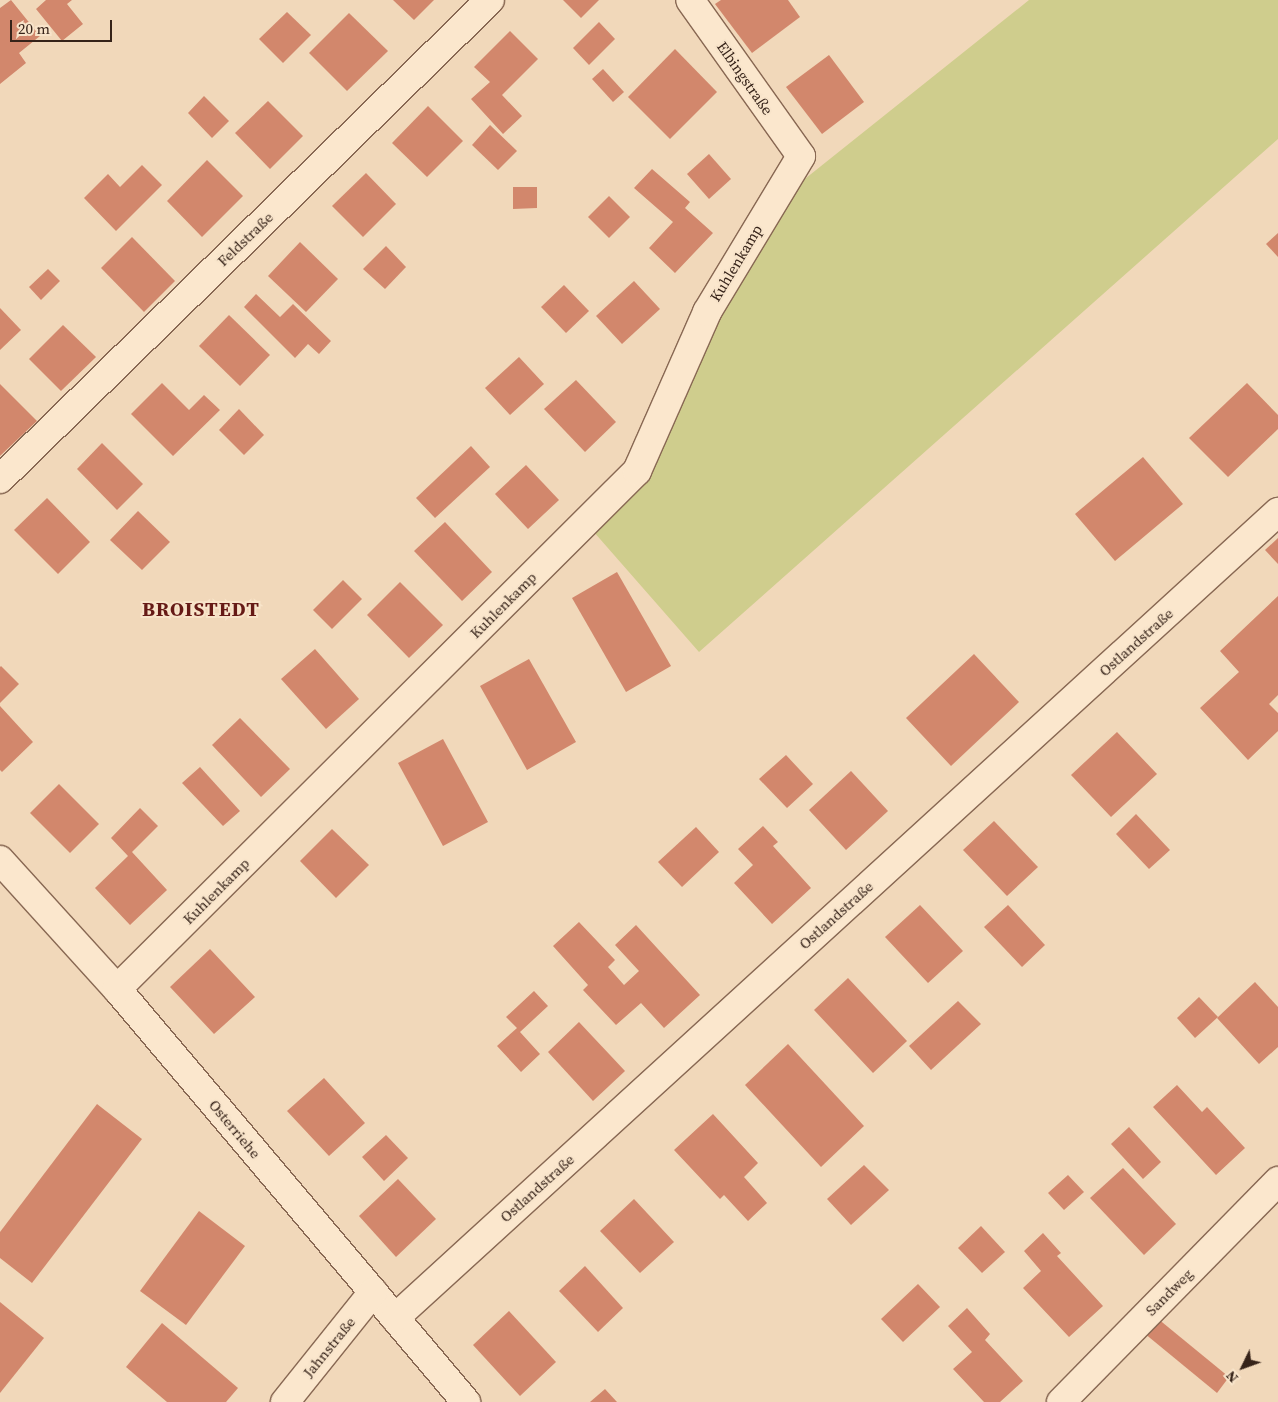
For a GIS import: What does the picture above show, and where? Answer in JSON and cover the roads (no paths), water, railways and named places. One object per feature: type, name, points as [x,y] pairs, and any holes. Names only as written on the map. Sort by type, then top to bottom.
[{"type":"street","name":"Feldstraße","points":[[0,479],[490,0]]},
{"type":"street","name":"Elbingstraße","points":[[690,0],[801,156]]},
{"type":"street","name":"Kuhlenkamp","points":[[117,989],[637,471],[707,312],[801,156]]},
{"type":"street","name":"Ostlandstraße","points":[[394,1318],[1278,512]]},
{"type":"street","name":"Osterriehe","points":[[0,860],[117,989],[466,1402]]},
{"type":"street","name":"Sandweg","points":[[1061,1402],[1278,1182]]},
{"type":"street","name":"Jahnstraße","points":[[285,1402],[373,1292]]},
{"type":"district","name":"BROISTEDT","points":[[201,609]]}]
